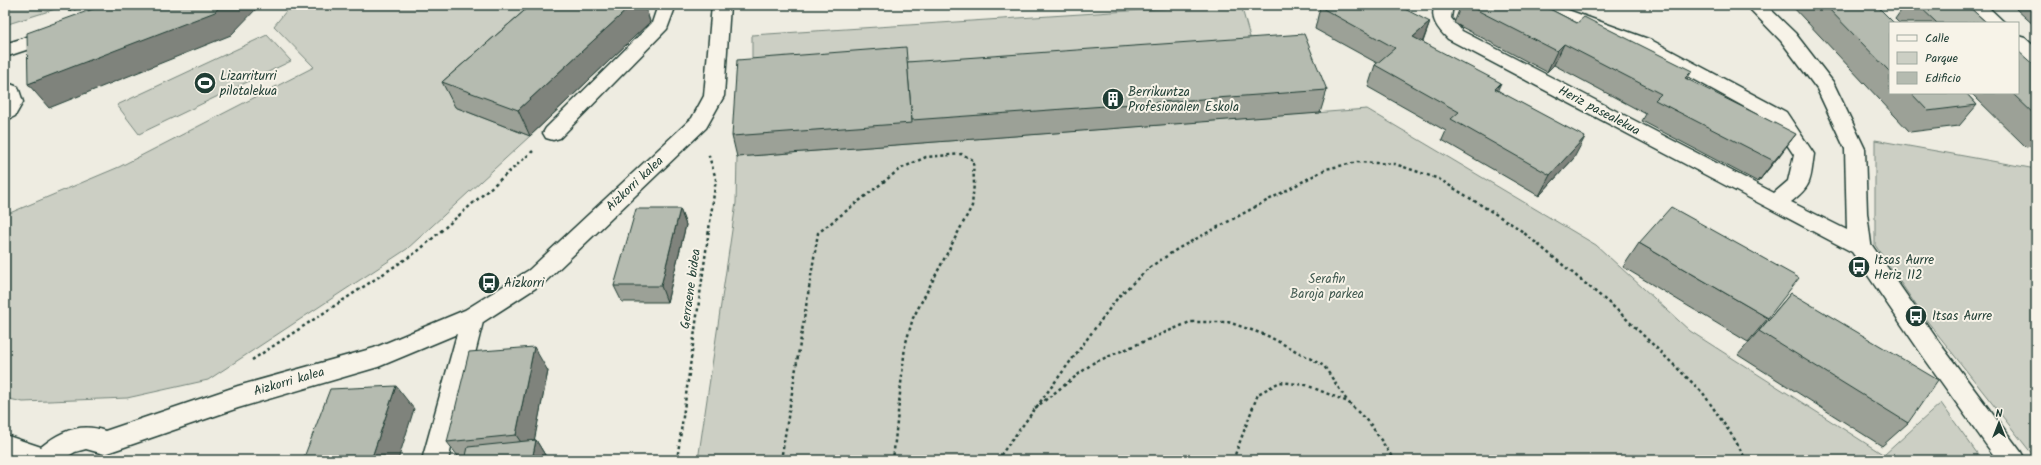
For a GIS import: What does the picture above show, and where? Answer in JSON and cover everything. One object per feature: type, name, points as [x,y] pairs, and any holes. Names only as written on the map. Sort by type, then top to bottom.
[{"type":"street","points":[[553,134],[660,25],[667,5]]},
{"type":"street","name":"Aizkorri kalea","points":[[5,446],[44,460],[56,449],[74,440],[92,438],[104,452],[238,397],[378,357],[473,317],[537,276],[699,123],[714,96],[720,5]]},
{"type":"street","name":"Heriz pasealekua","points":[[1444,5],[1441,11],[1443,23],[1455,35],[1860,246]]},
{"type":"street","points":[[1536,5],[1644,44],[1779,117],[1804,154],[1798,185],[1775,203]]},
{"type":"street","name":"Heriz pasealekua","points":[[1755,5],[1788,37],[1826,87],[1855,150],[1856,213],[1860,246],[1933,352],[2012,460]]},
{"type":"street","points":[[1975,5],[1995,22]]},
{"type":"street","points":[[5,51],[72,28]]},
{"type":"street","points":[[2019,43],[2036,58]]},
{"type":"street","points":[[5,90],[11,92],[14,100],[12,109],[5,114]]},
{"type":"street","points":[[436,460],[473,317]]},
{"type":"path","name":"Gerraene bidea","points":[[677,460],[716,179],[699,123]]},
{"type":"path","points":[[238,397],[237,369],[418,251],[553,134]]},
{"type":"path","points":[[781,460],[818,233],[900,169],[926,157],[962,154],[973,160],[974,183],[972,206],[913,318],[905,346],[893,460]]},
{"type":"path","points":[[997,460],[1119,296],[1150,267],[1179,248],[1326,168],[1357,162],[1395,164],[1439,179],[1518,228],[1615,308],[1703,393],[1735,440],[1746,460]]},
{"type":"path","points":[[1033,410],[1093,363],[1190,322],[1228,322],[1266,335],[1324,366],[1348,402],[1371,425],[1394,460]]},
{"type":"path","points":[[1233,460],[1258,394],[1280,382],[1306,385],[1348,402]]},
{"type":"green space","points":[[5,5],[68,5],[5,25]]},
{"type":"green space","points":[[291,5],[571,5],[455,107],[530,136],[407,249],[208,380],[127,398],[23,402],[5,398],[5,215],[119,167],[314,67],[274,26]]},
{"type":"green space","points":[[1241,5],[1255,55],[752,74],[752,35]]},
{"type":"green space","name":"Lizarriturri pilotalekua","points":[[267,35],[291,61],[139,134],[117,105]]},
{"type":"green space","name":"Serafin Baroja parkea","points":[[1367,109],[1596,245],[1690,331],[1884,455],[1941,403],[1982,460],[698,460],[736,203],[737,157]]},
{"type":"green space","points":[[1875,140],[2036,169],[2036,459],[1924,317],[1875,245]]},
{"type":"building","points":[[104,5],[221,5],[215,12],[28,84],[27,33]]},
{"type":"building","points":[[531,5],[632,5],[518,110],[442,82]]},
{"type":"building","points":[[1323,5],[1397,5],[1430,22],[1413,37],[1501,83],[1495,89],[1585,137],[1550,175],[1451,119],[1459,112],[1375,65],[1395,48],[1320,7]]},
{"type":"building","points":[[1467,5],[1542,5],[1577,23],[1584,17],[1692,71],[1685,78],[1796,134],[1774,161],[1655,100],[1661,94],[1564,44],[1557,51]]},
{"type":"building","points":[[1825,5],[1876,5],[1893,22],[1889,22],[1889,71]]},
{"type":"building","points":[[1918,5],[1967,5],[1986,22],[1936,22]]},
{"type":"building","points":[[1304,34],[1327,90],[912,120],[907,62]]},
{"type":"building","points":[[906,47],[912,123],[732,136],[737,60]]},
{"type":"building","points":[[2019,52],[2036,67],[2036,116],[2013,94],[2019,94]]},
{"type":"building","points":[[1912,94],[1967,94],[1977,105],[1928,111]]},
{"type":"building","points":[[1671,207],[1799,278],[1768,318],[1639,243]]},
{"type":"building","points":[[636,209],[680,209],[661,286],[614,286]]},
{"type":"building","points":[[1791,293],[1938,380],[1908,423],[1759,331]]},
{"type":"building","points":[[534,347],[516,435],[447,442],[469,352]]},
{"type":"building","points":[[396,386],[371,460],[303,460],[330,389]]},
{"type":"building","points":[[536,440],[532,460],[465,460],[468,447]]},
{"type":"place","name":"Lizarriturri pilotalekua","points":[[205,83]]},
{"type":"place","name":"Berrikuntza Profesionalen Eskola","points":[[1113,99]]},
{"type":"place","name":"Itsas Aurre Heriz 112","points":[[1859,267]]},
{"type":"place","name":"Aizkorri","points":[[489,283]]},
{"type":"place","name":"Itsas Aurre","points":[[1916,316]]}]
